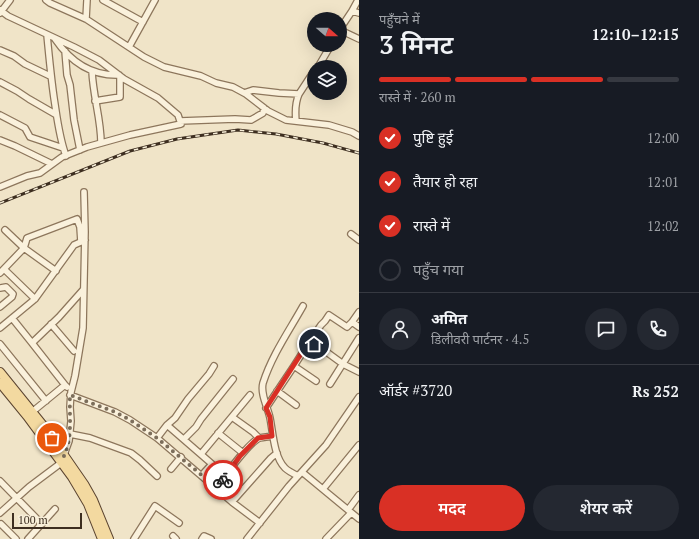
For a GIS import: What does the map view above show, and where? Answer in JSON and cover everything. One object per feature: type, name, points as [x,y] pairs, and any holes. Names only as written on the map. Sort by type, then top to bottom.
[{"type":"main road","points":[[0,372],[32,412],[63,459],[88,504],[102,539]]},
{"type":"main road","points":[[1,386],[84,484],[94,500],[110,539]]},
{"type":"street","points":[[10,0],[0,12],[99,60],[120,76],[158,98],[178,115],[180,122]]},
{"type":"street","points":[[46,0],[86,19],[144,57],[164,67],[201,76],[216,83],[233,87],[244,93],[264,108],[286,120],[329,124],[359,136]]},
{"type":"street","points":[[59,0],[59,7]]},
{"type":"street","points":[[86,19],[87,0]]},
{"type":"street","points":[[103,0],[143,22]]},
{"type":"street","points":[[129,47],[155,0]]},
{"type":"street","points":[[347,19],[358,0]]},
{"type":"street","points":[[352,11],[359,13]]},
{"type":"street","points":[[347,34],[359,40]]},
{"type":"street","points":[[47,35],[55,114],[66,156]]},
{"type":"street","points":[[55,39],[77,62],[92,72],[106,76],[120,76]]},
{"type":"street","points":[[0,50],[50,76]]},
{"type":"street","points":[[65,51],[67,75],[70,85],[74,120],[80,150]]},
{"type":"street","points":[[92,72],[95,101],[101,129],[101,143]]},
{"type":"street","points":[[95,101],[120,97],[120,76]]},
{"type":"street","points":[[0,82],[17,90],[29,99],[55,114]]},
{"type":"street","points":[[296,121],[295,108],[299,94],[307,82]]},
{"type":"street","points":[[244,93],[253,90],[279,94],[299,94]]},
{"type":"street","points":[[0,187],[27,176],[40,173],[66,156],[101,143],[181,124],[180,122],[236,119],[251,120],[263,113],[264,108]]},
{"type":"street","points":[[0,115],[25,128],[30,137],[63,148]]},
{"type":"street","points":[[0,140],[52,164]]},
{"type":"street","points":[[0,513],[63,459],[70,441],[71,394],[83,328],[84,192]]},
{"type":"street","points":[[35,299],[2,271],[24,248],[27,238],[77,219],[83,241]]},
{"type":"street","points":[[5,230],[24,248],[56,271]]},
{"type":"street","points":[[351,234],[359,240]]},
{"type":"street","points":[[0,328],[35,299],[74,245],[83,241]]},
{"type":"street","points":[[0,288],[6,287],[13,294],[12,297],[0,307]]},
{"type":"street","points":[[32,343],[83,290]]},
{"type":"street","points":[[303,306],[277,351],[262,384],[266,408],[270,417],[272,436],[277,453],[285,468],[300,474],[323,489],[359,519]]},
{"type":"street","points":[[266,408],[310,340],[329,315],[347,327],[359,312]]},
{"type":"street","points":[[12,318],[71,394],[115,412],[157,438],[232,502],[260,523]]},
{"type":"street","points":[[352,322],[359,327]]},
{"type":"street","points":[[51,324],[74,351]]},
{"type":"street","points":[[330,384],[359,338]]},
{"type":"street","points":[[310,340],[337,358],[343,364],[359,372]]},
{"type":"street","points":[[0,344],[46,401]]},
{"type":"street","points":[[157,438],[167,425],[175,418],[214,366]]},
{"type":"street","points":[[294,366],[316,381]]},
{"type":"street","points":[[184,439],[196,427],[233,380]]},
{"type":"street","points":[[32,412],[65,386]]},
{"type":"street","points":[[277,391],[296,404]]},
{"type":"street","points":[[201,454],[250,395]]},
{"type":"street","points":[[251,538],[260,523],[326,445],[358,401]]},
{"type":"street","points":[[232,417],[259,438]]},
{"type":"street","points":[[167,425],[212,464],[202,476]]},
{"type":"street","points":[[218,433],[243,453]]},
{"type":"street","points":[[70,434],[90,438],[131,454],[140,460],[157,476]]},
{"type":"street","points":[[216,487],[243,453],[259,438],[272,436]]},
{"type":"street","points":[[323,489],[359,445]]},
{"type":"street","points":[[232,502],[277,453]]},
{"type":"street","points":[[171,469],[181,457]]},
{"type":"street","points":[[0,481],[42,524]]},
{"type":"street","points":[[326,539],[350,511],[359,495]]},
{"type":"street","points":[[134,539],[155,506],[179,523]]},
{"type":"street","points":[[28,539],[55,509]]},
{"type":"street","points":[[1,524],[16,539]]},
{"type":"street","points":[[202,539],[206,536],[211,539]]},
{"type":"railway","points":[[0,203],[130,151],[177,139],[238,130],[276,134],[323,143],[359,153]]},
{"type":"way so far","points":[[52,438],[64,456],[70,441],[70,395],[115,412],[130,420],[157,438],[216,487],[223,480]]},
{"type":"route","points":[[223,480],[240,456],[258,438],[272,436],[270,417],[266,408],[310,340],[314,344]]}]
